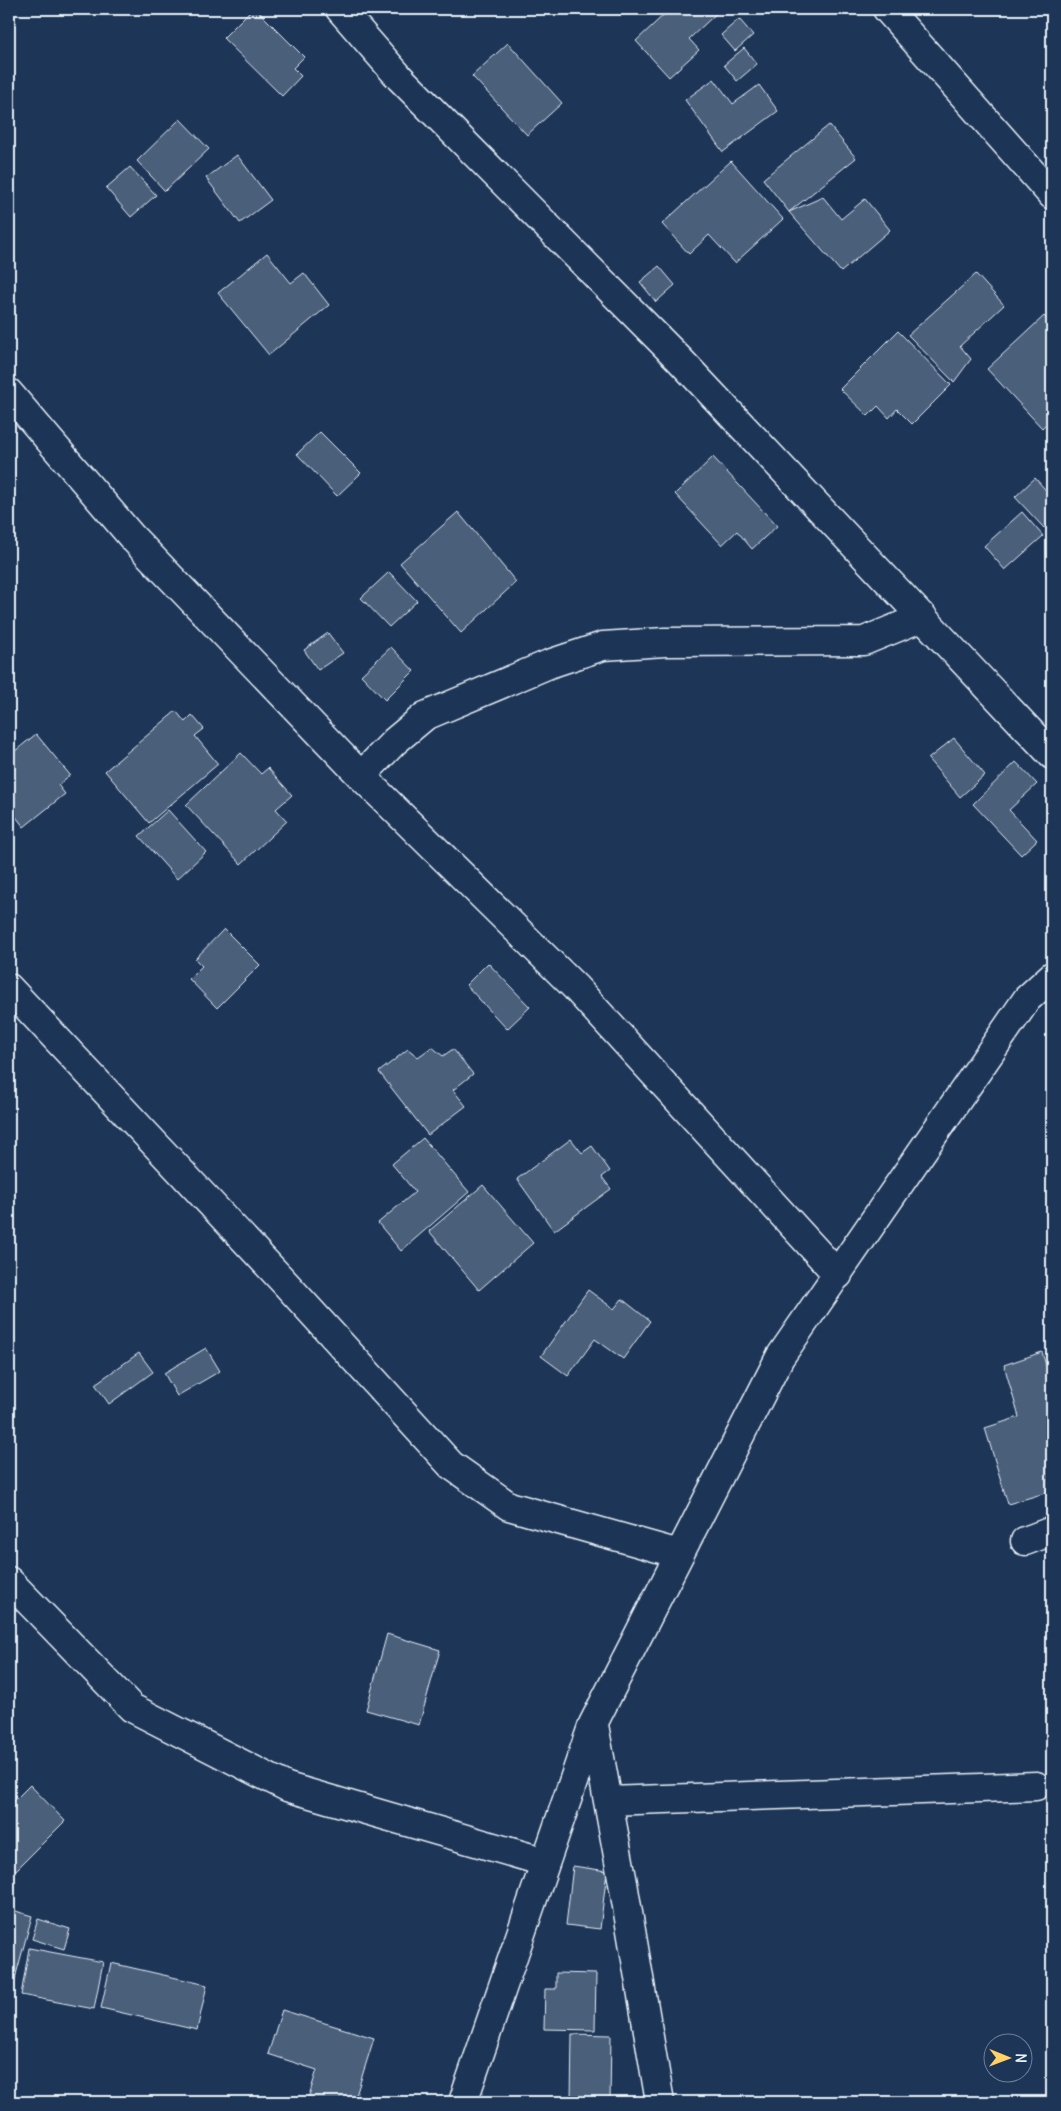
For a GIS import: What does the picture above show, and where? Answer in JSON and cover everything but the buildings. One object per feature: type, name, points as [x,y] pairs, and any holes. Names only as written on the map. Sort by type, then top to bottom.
[{"type":"street","points":[[340,9],[400,78],[680,360],[1052,755]]},
{"type":"street","points":[[887,9],[1052,195]]},
{"type":"street","points":[[9,393],[132,537],[361,776],[574,987],[838,1275]]},
{"type":"street","points":[[361,776],[395,741],[425,716],[549,664],[603,646],[665,642],[864,641],[923,617]]},
{"type":"street","points":[[463,2102],[594,1724],[780,1357],[1027,999],[1052,976]]},
{"type":"street","points":[[9,988],[292,1291],[451,1465],[509,1506],[679,1554]]},
{"type":"street","points":[[1025,1541],[1052,1531]]},
{"type":"street","points":[[9,1581],[132,1708],[287,1787],[545,1862]]},
{"type":"street","points":[[594,1724],[660,2102]]},
{"type":"street","points":[[608,1801],[1036,1786]]}]
